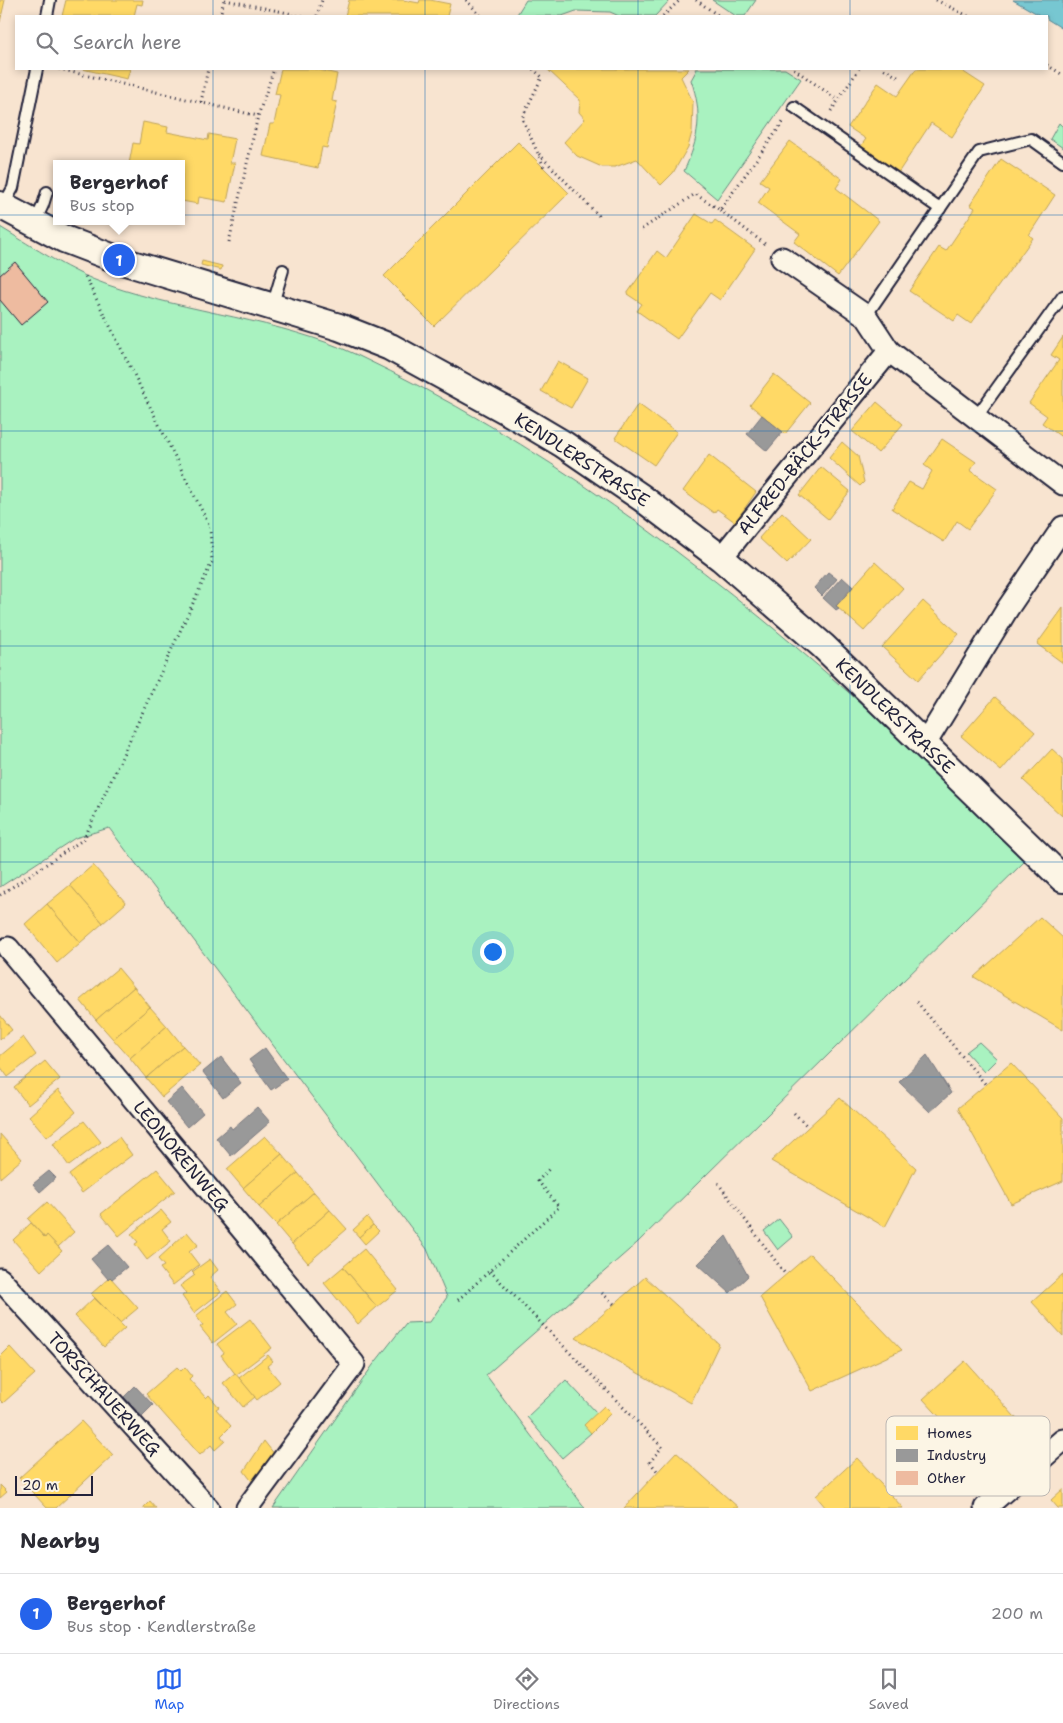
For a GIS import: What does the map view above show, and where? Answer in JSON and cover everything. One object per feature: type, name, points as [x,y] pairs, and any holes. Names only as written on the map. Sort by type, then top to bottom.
[{"type":"street","name":"KENDLERSTRASSE","points":[[1,206],[64,239],[119,260],[338,327],[390,347],[509,412],[563,444],[642,498],[721,558],[823,646],[1063,879]]},
{"type":"street","points":[[782,258],[866,316],[889,351],[1063,484]]},
{"type":"street","name":"ALFRED-BÄCK-STRASSE","points":[[721,558],[889,351]]},
{"type":"street","points":[[925,744],[1008,608],[1063,527]]},
{"type":"street","name":"LEONORENWEG","points":[[8,948],[354,1364],[247,1508]]},
{"type":"street","name":"TORSCHAUERWEG","points":[[0,1280],[208,1508]]},
{"type":"street","points":[[1050,1451],[1063,1440]]},
{"type":"street","points":[[985,1508],[999,1496]]},
{"type":"lane","points":[[47,15],[50,0]]},
{"type":"lane","points":[[1,206],[13,188],[37,70]]},
{"type":"lane","points":[[794,107],[940,209]]},
{"type":"lane","points":[[866,316],[979,152],[1031,139],[1063,162]]},
{"type":"lane","points":[[33,224],[43,205],[47,192]]},
{"type":"lane","points":[[272,308],[283,270]]},
{"type":"lane","points":[[976,417],[1063,296]]},
{"type":"path","points":[[220,15],[225,0],[292,15]]},
{"type":"path","points":[[317,15],[322,0]]},
{"type":"path","points":[[466,0],[480,15]]},
{"type":"path","points":[[664,15],[680,0]]},
{"type":"path","points":[[696,0],[718,15]]},
{"type":"path","points":[[936,0],[966,15]]},
{"type":"path","points":[[1048,65],[1063,75]]},
{"type":"path","points":[[64,70],[258,116]]},
{"type":"path","points":[[201,102],[208,70]]},
{"type":"path","points":[[229,242],[258,116],[274,70]]},
{"type":"path","points":[[534,70],[542,78],[522,118],[544,167]]},
{"type":"path","points":[[795,70],[838,100]]},
{"type":"path","points":[[821,126],[858,70]]},
{"type":"path","points":[[886,70],[901,79]]},
{"type":"path","points":[[720,210],[794,107]]},
{"type":"path","points":[[537,152],[599,216]]},
{"type":"path","points":[[642,229],[695,194],[720,210],[782,258]]},
{"type":"path","points":[[0,894],[84,839],[212,562],[210,527],[85,279],[84,269]]},
{"type":"path","points":[[917,1002],[986,1085]]},
{"type":"path","points":[[794,1114],[808,1127]]},
{"type":"path","points":[[458,1300],[559,1206],[538,1181],[549,1169]]},
{"type":"path","points":[[718,1183],[786,1275]]},
{"type":"path","points":[[490,1271],[662,1448],[650,1462],[658,1472]]},
{"type":"path","points":[[602,1292],[614,1304]]},
{"type":"green space","points":[[526,0],[670,0],[656,15],[617,15],[610,12],[576,11],[565,15],[517,15]]},
{"type":"green space","points":[[712,0],[756,0],[746,15],[734,15]]},
{"type":"green space","points":[[787,70],[801,79],[717,199],[684,171],[693,148],[698,126],[697,104],[691,80],[696,71]]},
{"type":"green space","points":[[1059,123],[1063,127],[1063,148],[1050,139]]},
{"type":"green space","points":[[0,227],[66,266],[94,280],[139,295],[297,333],[357,355],[424,388],[489,425],[552,464],[614,506],[733,595],[791,642],[870,711],[1026,860],[637,1243],[486,1375],[585,1508],[273,1508],[373,1365],[406,1323],[430,1322],[447,1297],[427,1249],[109,828],[75,838],[0,887]]},
{"type":"green space","points":[[979,1042],[997,1059],[984,1072],[966,1052]]},
{"type":"green space","points":[[779,1219],[793,1237],[778,1250],[764,1231]]},
{"type":"green space","points":[[566,1380],[597,1413],[591,1433],[562,1458],[527,1417]]},
{"type":"water","points":[[1013,0],[1063,0],[1063,29],[1048,20],[1048,15],[1039,15]]},
{"type":"building: Homes","points":[[0,0],[5,0],[0,22]]},
{"type":"building: Homes","points":[[66,0],[143,0],[142,5],[137,4],[134,15],[62,15]]},
{"type":"building: Homes","points":[[349,0],[403,0],[419,3],[420,0],[430,0],[450,4],[447,15],[345,15]]},
{"type":"building: Homes","points":[[86,70],[130,70],[127,79]]},
{"type":"building: Homes","points":[[281,70],[319,70],[337,74],[332,101],[337,102],[327,148],[322,147],[318,168],[263,156],[270,124],[274,124],[280,95],[275,94]]},
{"type":"building: Homes","points":[[548,70],[688,70],[681,77],[693,102],[692,132],[688,147],[673,173],[661,185],[637,159],[615,167],[602,167],[577,156],[564,142],[585,119],[579,112],[580,100]]},
{"type":"building: Homes","points":[[915,70],[961,70],[985,86],[952,137],[931,123],[898,173],[860,147],[866,139],[848,127],[878,83],[897,96]]},
{"type":"building: Homes","points":[[143,122],[168,127],[167,132],[208,140],[209,134],[235,139],[230,163],[235,163],[227,202],[199,197],[198,204],[185,202],[185,160],[130,160],[133,143],[139,144]]},
{"type":"building: Homes","points":[[790,141],[842,179],[836,188],[879,221],[838,276],[794,242],[800,234],[758,203],[769,187],[760,181]]},
{"type":"building: Homes","points":[[518,142],[569,193],[434,326],[384,276]]},
{"type":"building: Homes","points":[[1001,159],[1055,195],[1029,235],[1033,238],[971,324],[958,315],[954,321],[909,291],[939,247],[946,251],[975,208],[970,205]]},
{"type":"building: Homes","points":[[696,214],[712,224],[715,220],[755,249],[720,300],[710,293],[677,339],[637,311],[642,304],[627,294],[657,251],[666,258]]},
{"type":"building: Homes","points":[[202,261],[222,266],[221,270],[201,265]]},
{"type":"building: Homes","points":[[1063,337],[1063,438],[1042,423],[1047,416],[1029,403],[1059,360],[1051,355]]},
{"type":"building: Homes","points":[[558,361],[588,378],[571,408],[541,391]]},
{"type":"building: Homes","points":[[774,374],[810,403],[785,434],[750,405]]},
{"type":"building: Homes","points":[[877,402],[903,424],[878,453],[852,431]]},
{"type":"building: Homes","points":[[638,404],[677,432],[654,465],[615,438]]},
{"type":"building: Homes","points":[[942,439],[976,462],[970,470],[997,489],[968,529],[957,521],[944,542],[892,509],[909,482],[922,489],[932,471],[924,465]]},
{"type":"building: Homes","points":[[842,442],[858,456],[864,482],[860,486],[829,458]]},
{"type":"building: Homes","points":[[709,455],[756,492],[735,522],[717,509],[714,513],[683,491]]},
{"type":"building: Homes","points":[[821,467],[850,491],[828,519],[799,495]]},
{"type":"building: Homes","points":[[782,512],[811,539],[787,564],[759,538]]},
{"type":"building: Homes","points":[[875,562],[903,588],[864,631],[836,606]]},
{"type":"building: Homes","points":[[923,601],[959,634],[918,680],[882,647]]},
{"type":"building: Homes","points":[[1063,608],[1063,663],[1037,644]]},
{"type":"building: Homes","points":[[995,697],[1035,732],[1001,771],[961,736]]},
{"type":"building: Homes","points":[[1052,749],[1063,759],[1062,816],[1023,780]]},
{"type":"building: Homes","points":[[93,865],[126,903],[103,923],[70,885]]},
{"type":"building: Homes","points":[[70,885],[103,923],[80,943],[47,904]]},
{"type":"building: Homes","points":[[47,904],[80,943],[57,963],[25,924]]},
{"type":"building: Homes","points":[[1040,917],[1063,938],[1063,1030],[974,977]]},
{"type":"building: Homes","points":[[118,968],[134,987],[96,1020],[80,1000]]},
{"type":"building: Homes","points":[[134,987],[150,1007],[113,1039],[96,1020]]},
{"type":"building: Homes","points":[[150,1007],[167,1026],[130,1058],[113,1039]]},
{"type":"building: Homes","points":[[0,1015],[12,1030],[0,1039]]},
{"type":"building: Homes","points":[[167,1026],[183,1046],[146,1078],[130,1058]]},
{"type":"building: Homes","points":[[23,1037],[36,1055],[8,1077],[0,1066],[0,1056]]},
{"type":"building: Homes","points":[[183,1046],[200,1065],[162,1097],[146,1078]]},
{"type":"building: Homes","points":[[45,1061],[60,1079],[28,1105],[14,1087]]},
{"type":"building: Homes","points":[[1011,1063],[1063,1118],[1063,1181],[1011,1204],[958,1108]]},
{"type":"building: Homes","points":[[58,1090],[76,1112],[47,1137],[29,1116]]},
{"type":"building: Homes","points":[[840,1098],[916,1168],[885,1227],[771,1161]]},
{"type":"building: Homes","points":[[84,1121],[101,1142],[69,1166],[53,1144]]},
{"type":"building: Homes","points":[[0,1134],[22,1159],[0,1178]]},
{"type":"building: Homes","points":[[265,1136],[282,1154],[243,1188],[227,1169]]},
{"type":"building: Homes","points":[[119,1137],[132,1155],[82,1193],[69,1175]]},
{"type":"building: Homes","points":[[282,1154],[298,1173],[259,1207],[243,1188]]},
{"type":"building: Homes","points":[[157,1169],[175,1191],[119,1236],[101,1214]]},
{"type":"building: Homes","points":[[298,1173],[314,1192],[276,1225],[259,1207]]},
{"type":"building: Homes","points":[[314,1192],[330,1210],[292,1244],[276,1225]]},
{"type":"building: Homes","points":[[47,1202],[74,1232],[58,1247],[47,1235],[45,1238],[28,1219]]},
{"type":"building: Homes","points":[[161,1210],[171,1222],[162,1229],[171,1241],[147,1260],[135,1244],[138,1242],[131,1234]]},
{"type":"building: Homes","points":[[330,1210],[347,1229],[308,1263],[292,1244]]},
{"type":"building: Homes","points":[[367,1217],[373,1225],[359,1237],[353,1230]]},
{"type":"building: Homes","points":[[31,1223],[45,1238],[47,1235],[62,1251],[41,1271],[13,1240]]},
{"type":"building: Homes","points":[[373,1225],[379,1231],[365,1244],[359,1237]]},
{"type":"building: Homes","points":[[187,1232],[198,1245],[189,1252],[199,1265],[173,1285],[160,1268],[164,1266],[158,1259]]},
{"type":"building: Homes","points":[[364,1249],[398,1290],[377,1307],[343,1267]]},
{"type":"building: Homes","points":[[810,1254],[902,1350],[812,1391],[760,1297]]},
{"type":"building: Homes","points":[[210,1259],[218,1270],[210,1277],[221,1292],[194,1313],[182,1296],[186,1293],[180,1286],[195,1275],[192,1272]]},
{"type":"building: Homes","points":[[343,1267],[377,1307],[358,1324],[324,1283]]},
{"type":"building: Homes","points":[[1063,1274],[1063,1336],[1032,1302]]},
{"type":"building: Homes","points":[[110,1277],[138,1308],[120,1323],[91,1294]]},
{"type":"building: Homes","points":[[645,1277],[719,1344],[691,1403],[576,1338]]},
{"type":"building: Homes","points":[[227,1291],[237,1304],[227,1312],[237,1324],[213,1343],[200,1327],[203,1325],[196,1316]]},
{"type":"building: Homes","points":[[94,1298],[125,1328],[104,1347],[75,1316]]},
{"type":"building: Homes","points":[[250,1319],[272,1348],[236,1375],[221,1355],[224,1353],[217,1344]]},
{"type":"building: Homes","points":[[10,1347],[35,1374],[3,1403],[0,1400],[0,1357]]},
{"type":"building: Homes","points":[[268,1355],[273,1361],[267,1366],[280,1382],[257,1400],[239,1378]]},
{"type":"building: Homes","points":[[965,1361],[1014,1416],[939,1416],[923,1399]]},
{"type":"building: Homes","points":[[177,1367],[181,1371],[185,1367],[192,1376],[189,1379],[206,1398],[209,1395],[219,1407],[216,1409],[231,1426],[221,1436],[225,1441],[215,1450],[211,1445],[200,1455],[146,1394]]},
{"type":"building: Homes","points":[[235,1373],[255,1397],[243,1407],[223,1383]]},
{"type":"building: Homes","points":[[604,1406],[611,1413],[591,1433],[584,1425]]},
{"type":"building: Homes","points":[[81,1421],[113,1455],[56,1508],[47,1508],[19,1478]]},
{"type":"building: Homes","points":[[264,1441],[275,1455],[254,1484],[244,1471]]},
{"type":"building: Homes","points":[[676,1452],[713,1485],[739,1508],[624,1508]]},
{"type":"building: Homes","points":[[857,1458],[886,1490],[886,1496],[892,1496],[903,1508],[826,1508],[816,1496]]},
{"type":"building: Homes","points":[[0,1485],[7,1492],[0,1498]]},
{"type":"building: Homes","points":[[1063,1489],[1063,1508],[1058,1508],[1051,1500]]},
{"type":"building: Homes","points":[[150,1501],[156,1508],[143,1508]]},
{"type":"building: Industry","points":[[762,415],[783,432],[767,451],[747,434]]},
{"type":"building: Industry","points":[[828,572],[837,579],[822,596],[814,588]]},
{"type":"building: Industry","points":[[842,577],[853,587],[836,606],[839,608],[836,610],[823,598]]},
{"type":"building: Industry","points":[[265,1048],[287,1079],[271,1090],[249,1060]]},
{"type":"building: Industry","points":[[927,1055],[951,1093],[930,1112],[899,1082]]},
{"type":"building: Industry","points":[[221,1057],[241,1083],[223,1098],[203,1072]]},
{"type":"building: Industry","points":[[182,1088],[203,1113],[187,1127],[166,1102]]},
{"type":"building: Industry","points":[[257,1107],[270,1122],[231,1156],[216,1138],[230,1126],[232,1129]]},
{"type":"building: Industry","points":[[49,1171],[56,1178],[40,1192],[33,1184]]},
{"type":"building: Industry","points":[[726,1236],[748,1276],[730,1293],[698,1264]]},
{"type":"building: Industry","points":[[108,1245],[127,1267],[112,1279],[110,1277],[108,1279],[91,1259]]},
{"type":"building: Industry","points":[[135,1386],[153,1405],[142,1416],[124,1397]]},
{"type":"building: Other","points":[[15,262],[48,302],[21,325],[0,300],[0,275]]},
{"type":"place","name":"Bergerhof","points":[[119,260]]}]
